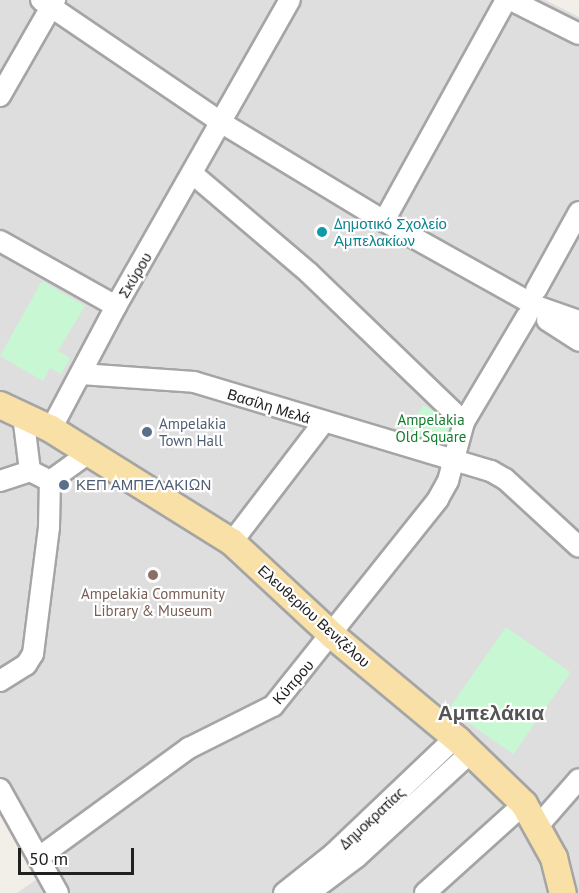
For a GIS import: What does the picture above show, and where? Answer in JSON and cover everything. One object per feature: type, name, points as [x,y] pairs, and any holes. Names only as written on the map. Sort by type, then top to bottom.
[{"type":"main road","name":"Ελευθερίου Βενιζέλου","points":[[11,410],[51,429],[90,452],[232,542],[332,635],[463,745],[524,804],[554,858],[563,893]]},
{"type":"street","name":"Σκύρου","points":[[51,429],[116,306],[194,175],[290,0]]},
{"type":"street","points":[[384,221],[506,0]]},
{"type":"street","points":[[511,0],[579,34]]},
{"type":"street","points":[[0,96],[49,2],[222,123],[384,221],[536,306],[579,321]]},
{"type":"street","points":[[194,175],[309,273],[464,422]]},
{"type":"street","points":[[536,290],[579,212]]},
{"type":"street","points":[[0,241],[116,306]]},
{"type":"street","name":"Κύπρου","points":[[38,858],[189,748],[273,706],[332,635],[438,499],[454,460],[464,422],[526,316]]},
{"type":"street","points":[[547,320],[579,341]]},
{"type":"street","name":"Βασίλη Μελά","points":[[81,374],[194,382],[323,423],[454,460],[505,479],[579,547]]},
{"type":"street","points":[[11,410],[30,471]]},
{"type":"street","points":[[232,542],[323,423]]},
{"type":"street","points":[[50,481],[90,452]]},
{"type":"street","points":[[0,481],[30,471],[50,481]]},
{"type":"street","points":[[0,681],[26,665],[33,654],[49,528],[50,481]]},
{"type":"street","name":"Δημοκρατίας","points":[[284,893],[463,745]]},
{"type":"street","name":"Δημοκρατίας","points":[[309,893],[357,857],[463,745]]},
{"type":"street","points":[[538,826],[579,779]]},
{"type":"street","points":[[0,789],[58,893]]},
{"type":"street","points":[[432,891],[524,804]]},
{"type":"shaded area","points":[[0,0],[545,0],[579,17],[579,893],[17,893],[40,877],[0,801]]},
{"type":"green space","points":[[42,281],[85,306],[58,351],[70,358],[61,374],[50,368],[43,381],[0,356]]},
{"type":"green space","name":"Ampelakia Old Square","points":[[423,405],[455,423],[440,451],[407,433]]},
{"type":"green space","points":[[506,627],[571,672],[513,754],[449,709]]},
{"type":"place","name":"Δημοτικό Σχολείο Αμπελακίων","points":[[322,232]]},
{"type":"place","name":"Ampelakia Town Hall","points":[[147,432]]},
{"type":"place","name":"ΚΕΠ ΑΜΠΕΛΑΚΙΩΝ","points":[[64,485]]},
{"type":"place","name":"Ampelakia Community Library & Museum","points":[[153,575]]},
{"type":"district","name":"Αμπελάκια","points":[[491,713]]}]
